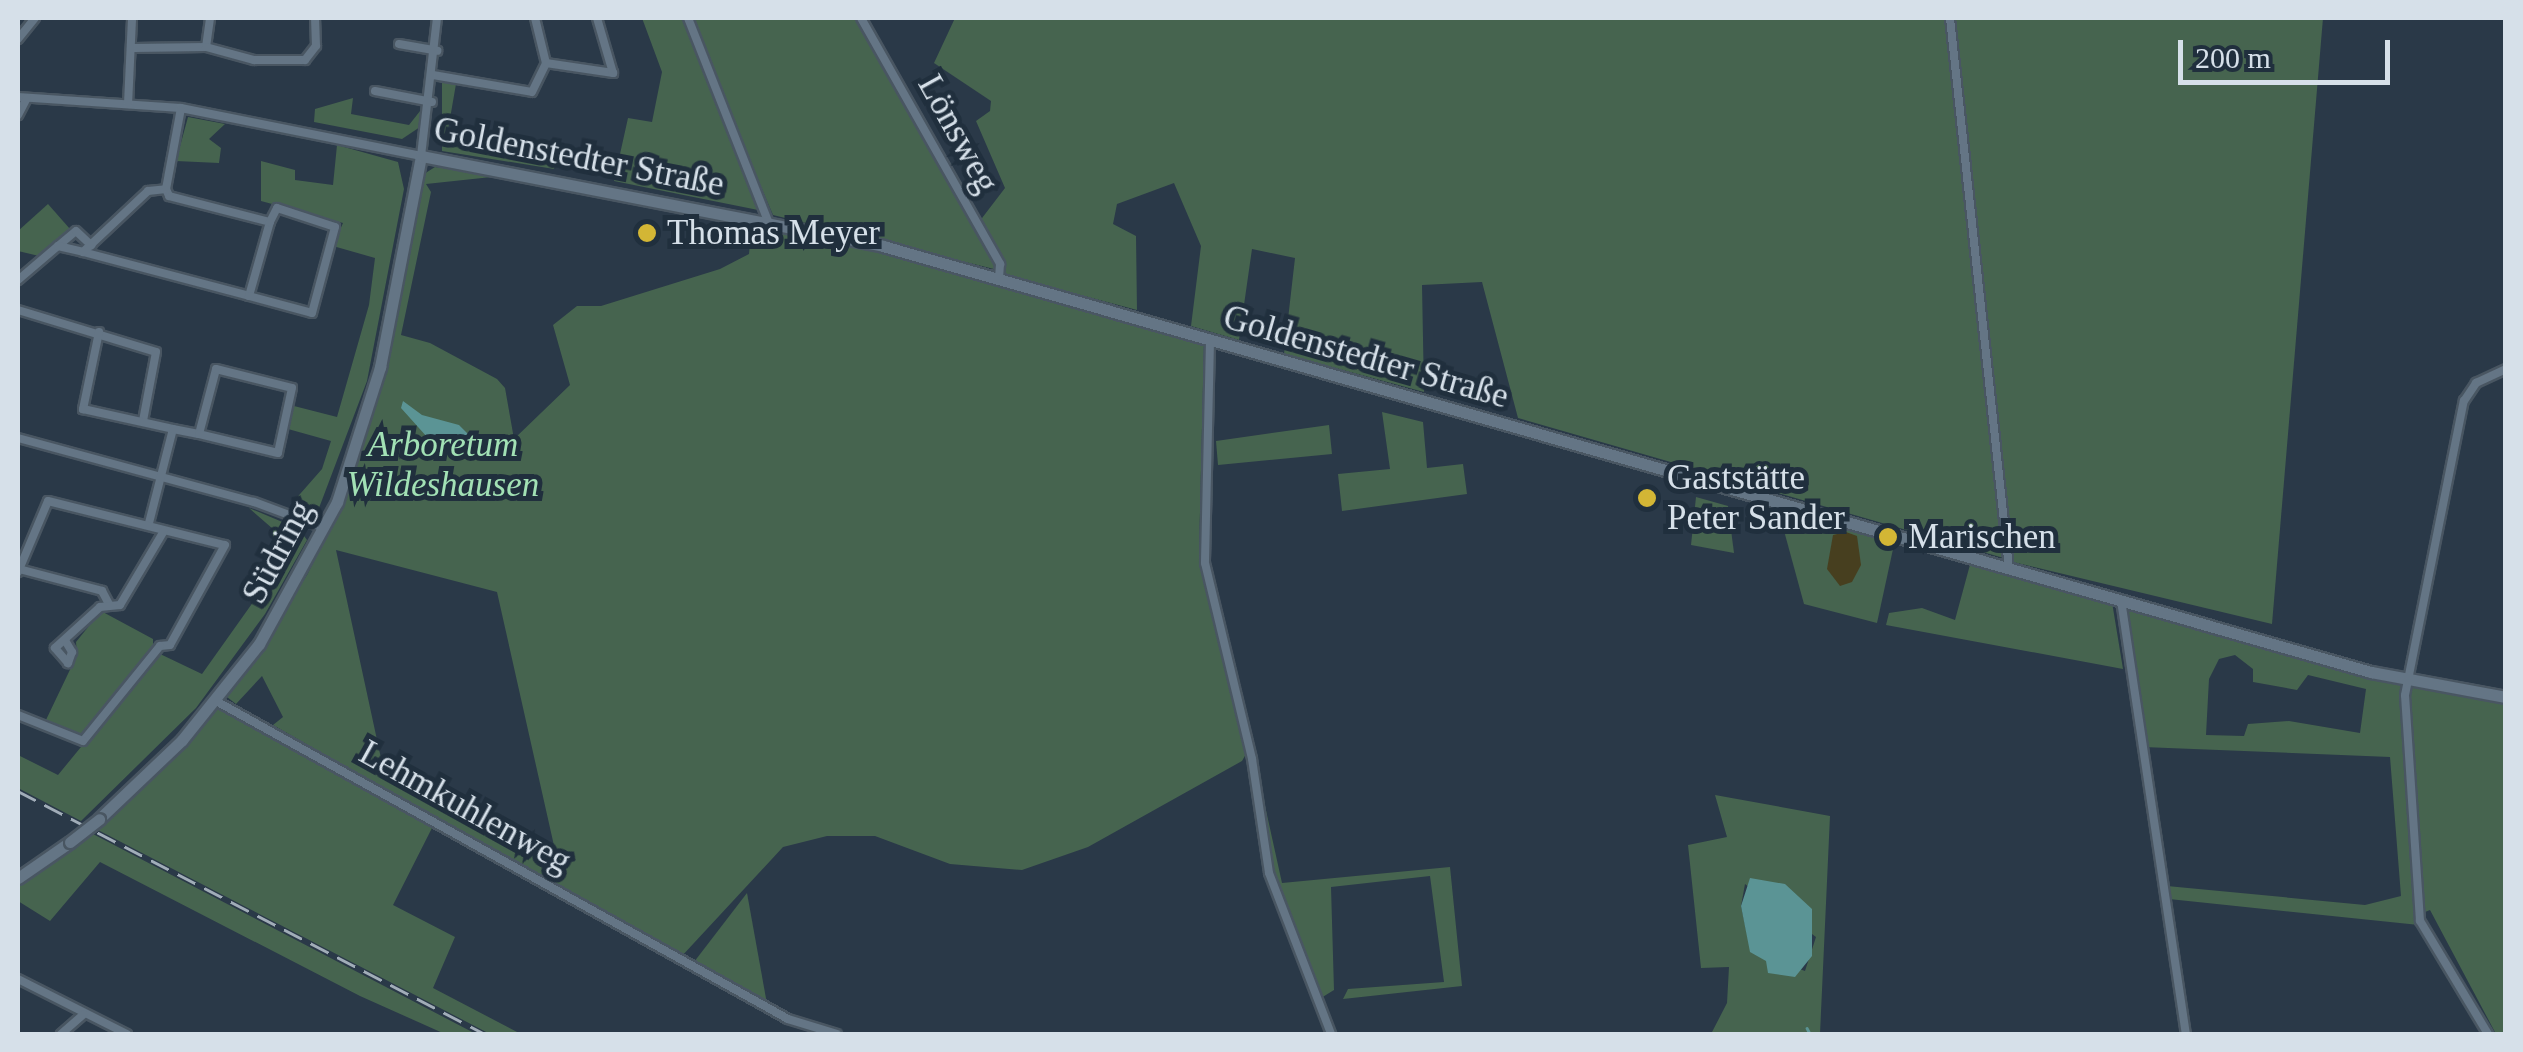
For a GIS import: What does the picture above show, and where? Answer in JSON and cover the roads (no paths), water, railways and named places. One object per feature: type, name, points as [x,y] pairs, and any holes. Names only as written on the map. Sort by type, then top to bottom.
[{"type":"main road","name":"Goldenstedter Straße","points":[[421,156],[768,221],[1000,280],[2408,681],[2506,697]]},
{"type":"main road","name":"Südring","points":[[18,878],[98,819],[216,700],[278,616],[324,528],[354,459],[380,368],[421,156]]},
{"type":"street","points":[[18,39],[35,18]]},
{"type":"street","points":[[128,104],[134,48],[132,18]]},
{"type":"street","points":[[206,47],[210,18]]},
{"type":"street","points":[[134,48],[206,47],[254,60],[305,60],[316,46],[315,18]]},
{"type":"street","points":[[421,156],[432,102],[437,18]]},
{"type":"street","points":[[433,75],[532,92],[546,63],[534,18]]},
{"type":"street","points":[[546,63],[613,73],[598,18]]},
{"type":"street","points":[[688,18],[768,221]]},
{"type":"street","name":"Lönsweg","points":[[861,18],[1000,264],[1000,280]]},
{"type":"street","points":[[1950,18],[2009,568]]},
{"type":"street","points":[[399,44],[436,51]]},
{"type":"street","points":[[375,91],[432,102]]},
{"type":"street","points":[[18,115],[22,97]]},
{"type":"street","name":"Goldenstedter Straße","points":[[22,97],[181,108],[421,156]]},
{"type":"street","points":[[181,108],[166,189],[169,196],[270,222]]},
{"type":"street","points":[[87,249],[148,191],[166,189]]},
{"type":"street","points":[[58,246],[87,249],[249,296],[312,314],[336,226],[277,208],[249,296]]},
{"type":"street","points":[[18,280],[76,231],[87,249]]},
{"type":"street","points":[[18,310],[99,332],[160,357],[143,421]]},
{"type":"street","points":[[99,332],[80,404],[173,429],[278,453],[292,388],[220,367],[200,434]]},
{"type":"street","points":[[1210,341],[1206,563],[1252,759],[1269,873],[1331,1034]]},
{"type":"street","points":[[2488,1034],[2416,907],[2408,681],[2464,401],[2476,383],[2506,369]]},
{"type":"street","points":[[149,523],[173,429]]},
{"type":"street","points":[[18,438],[254,502],[324,528]]},
{"type":"street","points":[[18,715],[83,742],[160,646],[170,645],[226,545],[164,531],[149,523],[133,525],[48,502],[18,570],[102,591],[109,604]]},
{"type":"street","points":[[66,642],[109,604],[120,605],[130,594],[164,531]]},
{"type":"street","points":[[2121,600],[2186,1034]]},
{"type":"street","name":"Lehmkuhlenweg","points":[[216,700],[788,1019],[837,1034]]},
{"type":"street","points":[[18,979],[127,1034]]},
{"type":"street","points":[[60,1034],[84,1014]]},
{"type":"waterway","points":[[1807,1028],[1810,1034]]},
{"type":"railway","points":[[18,791],[485,1034]]},
{"type":"place","name":"Thomas Meyer","points":[[647,233]]},
{"type":"place","name":"Gaststätte Peter Sander","points":[[1647,498]]},
{"type":"place","name":"Marischen","points":[[1888,537]]},
{"type":"park label","name":"Arboretum Wildeshausen","points":[[443,465]]}]
